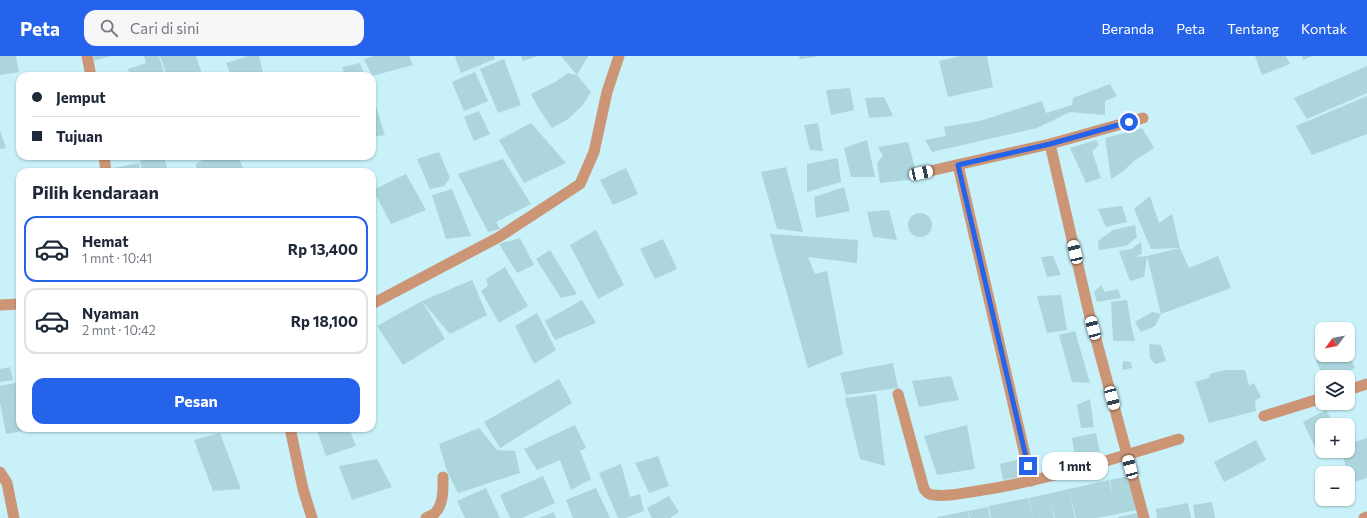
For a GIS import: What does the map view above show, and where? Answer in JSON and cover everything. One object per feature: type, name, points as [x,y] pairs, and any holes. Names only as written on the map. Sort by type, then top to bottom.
[{"type":"street","points":[[87,56],[90,72]]},
{"type":"street","points":[[376,302],[499,238],[580,184],[594,152],[607,92],[619,56]]},
{"type":"street","points":[[921,173],[1050,144],[1143,118]]},
{"type":"street","points":[[1050,144],[1089,313],[1144,518]]},
{"type":"street","points":[[958,165],[1031,481]]},
{"type":"street","points":[[0,305],[16,304]]},
{"type":"street","points":[[1355,388],[1367,384]]},
{"type":"street","points":[[898,394],[924,490],[928,494],[932,495],[948,495],[993,489],[1031,481],[1178,439]]},
{"type":"street","points":[[1264,416],[1315,400]]},
{"type":"street","points":[[291,432],[303,489],[312,518]]},
{"type":"street","points":[[0,472],[7,483],[14,518]]},
{"type":"street","points":[[426,518],[434,514],[439,507],[442,497],[443,477]]},
{"type":"building","points":[[0,56],[16,56],[19,72],[0,75]]},
{"type":"building","points":[[93,56],[111,56],[94,61]]},
{"type":"building","points":[[144,56],[159,56],[164,72],[129,72],[128,69],[146,63]]},
{"type":"building","points":[[160,56],[196,56],[201,72],[166,72]]},
{"type":"building","points":[[248,56],[259,56],[263,72],[229,72],[226,63]]},
{"type":"building","points":[[373,56],[409,56],[413,65],[376,75],[376,72],[370,72],[364,59]]},
{"type":"building","points":[[494,56],[495,59],[461,73],[455,57]]},
{"type":"building","points":[[521,56],[537,56],[523,61]]},
{"type":"building","points":[[561,56],[588,56],[577,75]]},
{"type":"building","points":[[799,56],[815,56],[815,57],[800,59]]},
{"type":"building","points":[[960,56],[987,56],[993,87],[948,97],[939,61]]},
{"type":"building","points":[[1255,56],[1286,56],[1290,64],[1262,75]]},
{"type":"building","points":[[1302,56],[1312,56],[1303,60]]},
{"type":"building","points":[[504,59],[521,105],[498,113],[480,69]]},
{"type":"building","points":[[360,63],[363,72],[344,72],[342,67]]},
{"type":"building","points":[[1367,66],[1367,93],[1307,119],[1294,98]]},
{"type":"building","points":[[475,72],[488,101],[464,111],[452,82]]},
{"type":"building","points":[[568,73],[577,75],[591,92],[583,105],[568,119],[552,128],[531,94],[555,82]]},
{"type":"building","points":[[1110,84],[1117,96],[1105,101],[1105,115],[1070,112],[1037,128],[932,152],[925,140],[946,136],[944,127],[980,121],[1042,101],[1046,113],[1072,105],[1073,98]]},
{"type":"building","points":[[850,88],[854,110],[831,115],[826,90]]},
{"type":"building","points":[[1367,96],[1367,134],[1312,155],[1296,126]]},
{"type":"building","points":[[884,97],[893,116],[869,118],[865,98]]},
{"type":"building","points":[[376,106],[385,135],[376,136]]},
{"type":"building","points":[[479,111],[490,134],[474,141],[464,117]]},
{"type":"building","points":[[531,123],[566,163],[524,183],[499,140]]},
{"type":"building","points":[[818,123],[823,151],[810,150],[804,125]]},
{"type":"building","points":[[1142,128],[1154,148],[1111,179],[1105,138]]},
{"type":"building","points":[[0,130],[6,148],[0,149]]},
{"type":"building","points":[[867,140],[875,177],[851,177],[844,148]]},
{"type":"building","points":[[1096,140],[1099,145],[1092,151],[1101,178],[1086,183],[1070,148]]},
{"type":"building","points":[[908,142],[918,179],[880,183],[877,163],[883,156],[878,147]]},
{"type":"building","points":[[439,152],[450,178],[444,186],[430,189],[417,159]]},
{"type":"building","points":[[838,158],[841,182],[807,192],[807,164]]},
{"type":"building","points":[[503,159],[531,204],[496,222],[500,229],[488,232],[458,174]]},
{"type":"building","points":[[165,160],[167,168],[141,168],[140,161]]},
{"type":"building","points":[[203,160],[240,160],[243,168],[197,168],[195,164]]},
{"type":"building","points":[[139,163],[140,168],[114,168]]},
{"type":"building","points":[[786,167],[803,232],[777,229],[761,172]]},
{"type":"building","points":[[626,168],[638,194],[613,205],[600,180]]},
{"type":"building","points":[[406,174],[426,210],[391,224],[376,196],[376,189]]},
{"type":"building","points":[[844,187],[850,211],[816,218],[814,197]]},
{"type":"building","points":[[452,189],[471,236],[446,239],[432,195]]},
{"type":"building","points":[[1150,196],[1159,223],[1172,214],[1180,248],[1151,249],[1134,209]]},
{"type":"building","points":[[1122,206],[1127,222],[1106,227],[1098,209]]},
{"type":"building","points":[[889,210],[897,240],[873,237],[867,212]]},
{"type":"building","points":[[915,213],[925,213],[932,220],[932,230],[925,237],[915,237],[908,230],[908,220]]},
{"type":"building","points":[[1135,225],[1137,237],[1126,246],[1099,250],[1098,241],[1113,230]]},
{"type":"building","points":[[596,230],[624,285],[598,299],[570,245]]},
{"type":"building","points":[[770,234],[858,240],[857,263],[808,257],[815,274],[827,271],[843,354],[808,368]]},
{"type":"building","points":[[520,238],[534,265],[517,273],[499,244]]},
{"type":"building","points":[[663,239],[677,269],[655,279],[640,249]]},
{"type":"building","points":[[1141,242],[1142,254],[1134,257],[1147,256],[1144,277],[1130,281],[1119,251],[1131,249]]},
{"type":"building","points":[[1180,248],[1189,268],[1218,256],[1231,288],[1161,314],[1147,256]]},
{"type":"building","points":[[550,250],[577,294],[561,298],[536,259]]},
{"type":"building","points":[[1053,256],[1061,275],[1047,277],[1041,257]]},
{"type":"building","points":[[505,267],[528,306],[499,323],[481,291],[488,286],[486,279]]},
{"type":"building","points":[[472,280],[487,315],[450,334],[422,301]]},
{"type":"building","points":[[1101,285],[1105,292],[1118,289],[1121,298],[1097,302],[1094,292]]},
{"type":"building","points":[[1061,295],[1067,330],[1047,333],[1037,296]]},
{"type":"building","points":[[582,300],[596,323],[555,340],[545,321]]},
{"type":"building","points":[[1127,300],[1135,341],[1113,341],[1111,302]]},
{"type":"building","points":[[422,301],[445,339],[403,365],[377,326]]},
{"type":"building","points":[[1152,312],[1161,314],[1155,326],[1141,332],[1135,322]]},
{"type":"building","points":[[537,313],[556,350],[534,364],[515,326]]},
{"type":"building","points":[[1075,331],[1090,383],[1072,382],[1059,335]]},
{"type":"building","points":[[1149,344],[1161,345],[1166,361],[1155,364],[1150,358]]},
{"type":"building","points":[[1123,361],[1131,362],[1132,368],[1122,370]]},
{"type":"building","points":[[1316,362],[1352,362],[1355,368],[1351,370],[1320,370]]},
{"type":"building","points":[[893,363],[898,388],[846,395],[840,373]]},
{"type":"building","points":[[10,367],[13,380],[0,382],[0,369]]},
{"type":"building","points":[[1225,370],[1245,370],[1249,386],[1254,383],[1261,397],[1255,401],[1256,411],[1209,423],[1195,382],[1209,378],[1210,374]]},
{"type":"building","points":[[951,376],[959,400],[919,407],[912,381]]},
{"type":"building","points":[[559,379],[572,403],[500,448],[484,422]]},
{"type":"building","points":[[16,383],[17,432],[6,434],[0,402],[0,386]]},
{"type":"building","points":[[876,394],[885,466],[860,459],[845,398]]},
{"type":"building","points":[[1090,399],[1094,427],[1081,428],[1077,405]]},
{"type":"building","points":[[1326,410],[1330,418],[1315,418],[1314,445],[1303,422]]},
{"type":"building","points":[[575,425],[586,448],[580,451],[591,479],[571,490],[560,460],[537,470],[524,449]]},
{"type":"building","points":[[967,425],[975,469],[937,475],[924,436]]},
{"type":"building","points":[[479,428],[497,450],[515,451],[520,473],[458,493],[447,471],[439,444]]},
{"type":"building","points":[[317,432],[351,432],[356,446],[326,456]]},
{"type":"building","points":[[220,433],[241,489],[213,491],[194,440]]},
{"type":"building","points":[[1096,433],[1101,457],[1076,462],[1072,438]]},
{"type":"building","points":[[1367,438],[1367,478],[1355,482],[1355,466],[1346,466],[1343,458],[1355,458],[1355,442]]},
{"type":"building","points":[[1256,440],[1266,460],[1224,482],[1214,462]]},
{"type":"building","points":[[658,456],[669,486],[649,493],[635,463]]},
{"type":"building","points":[[377,459],[392,487],[352,500],[339,466]]},
{"type":"building","points":[[1017,460],[1020,477],[1003,480],[1000,464]]},
{"type":"building","points":[[621,464],[630,497],[640,494],[644,511],[625,518],[618,518],[599,473]]},
{"type":"building","points":[[543,476],[555,503],[522,518],[510,518],[500,495]]},
{"type":"building","points":[[1129,476],[1137,510],[1097,518],[1076,518],[1069,489],[1109,480],[1113,497],[1110,480]]},
{"type":"building","points":[[486,488],[500,518],[465,518],[457,501]]},
{"type":"building","points":[[596,488],[610,518],[573,518],[566,500]]},
{"type":"building","points":[[1069,489],[1075,518],[1055,518],[1050,498],[1054,518],[1033,518],[1029,498]]},
{"type":"building","points":[[669,496],[679,512],[670,518],[652,518],[647,508]]},
{"type":"building","points":[[1028,498],[1033,518],[991,518],[989,506]]},
{"type":"building","points":[[1212,502],[1215,518],[1195,518],[1193,505]]},
{"type":"building","points":[[1188,503],[1191,518],[1157,518],[1156,509]]},
{"type":"building","points":[[988,507],[990,518],[970,518],[968,511]]},
{"type":"building","points":[[968,511],[969,518],[937,518],[937,517]]},
{"type":"building","points":[[554,512],[556,518],[539,518]]},
{"type":"building","points":[[1138,513],[1139,518],[1118,518],[1118,517]]},
{"type":"route","points":[[1028,466],[958,165],[1050,144],[1129,122]]}]
